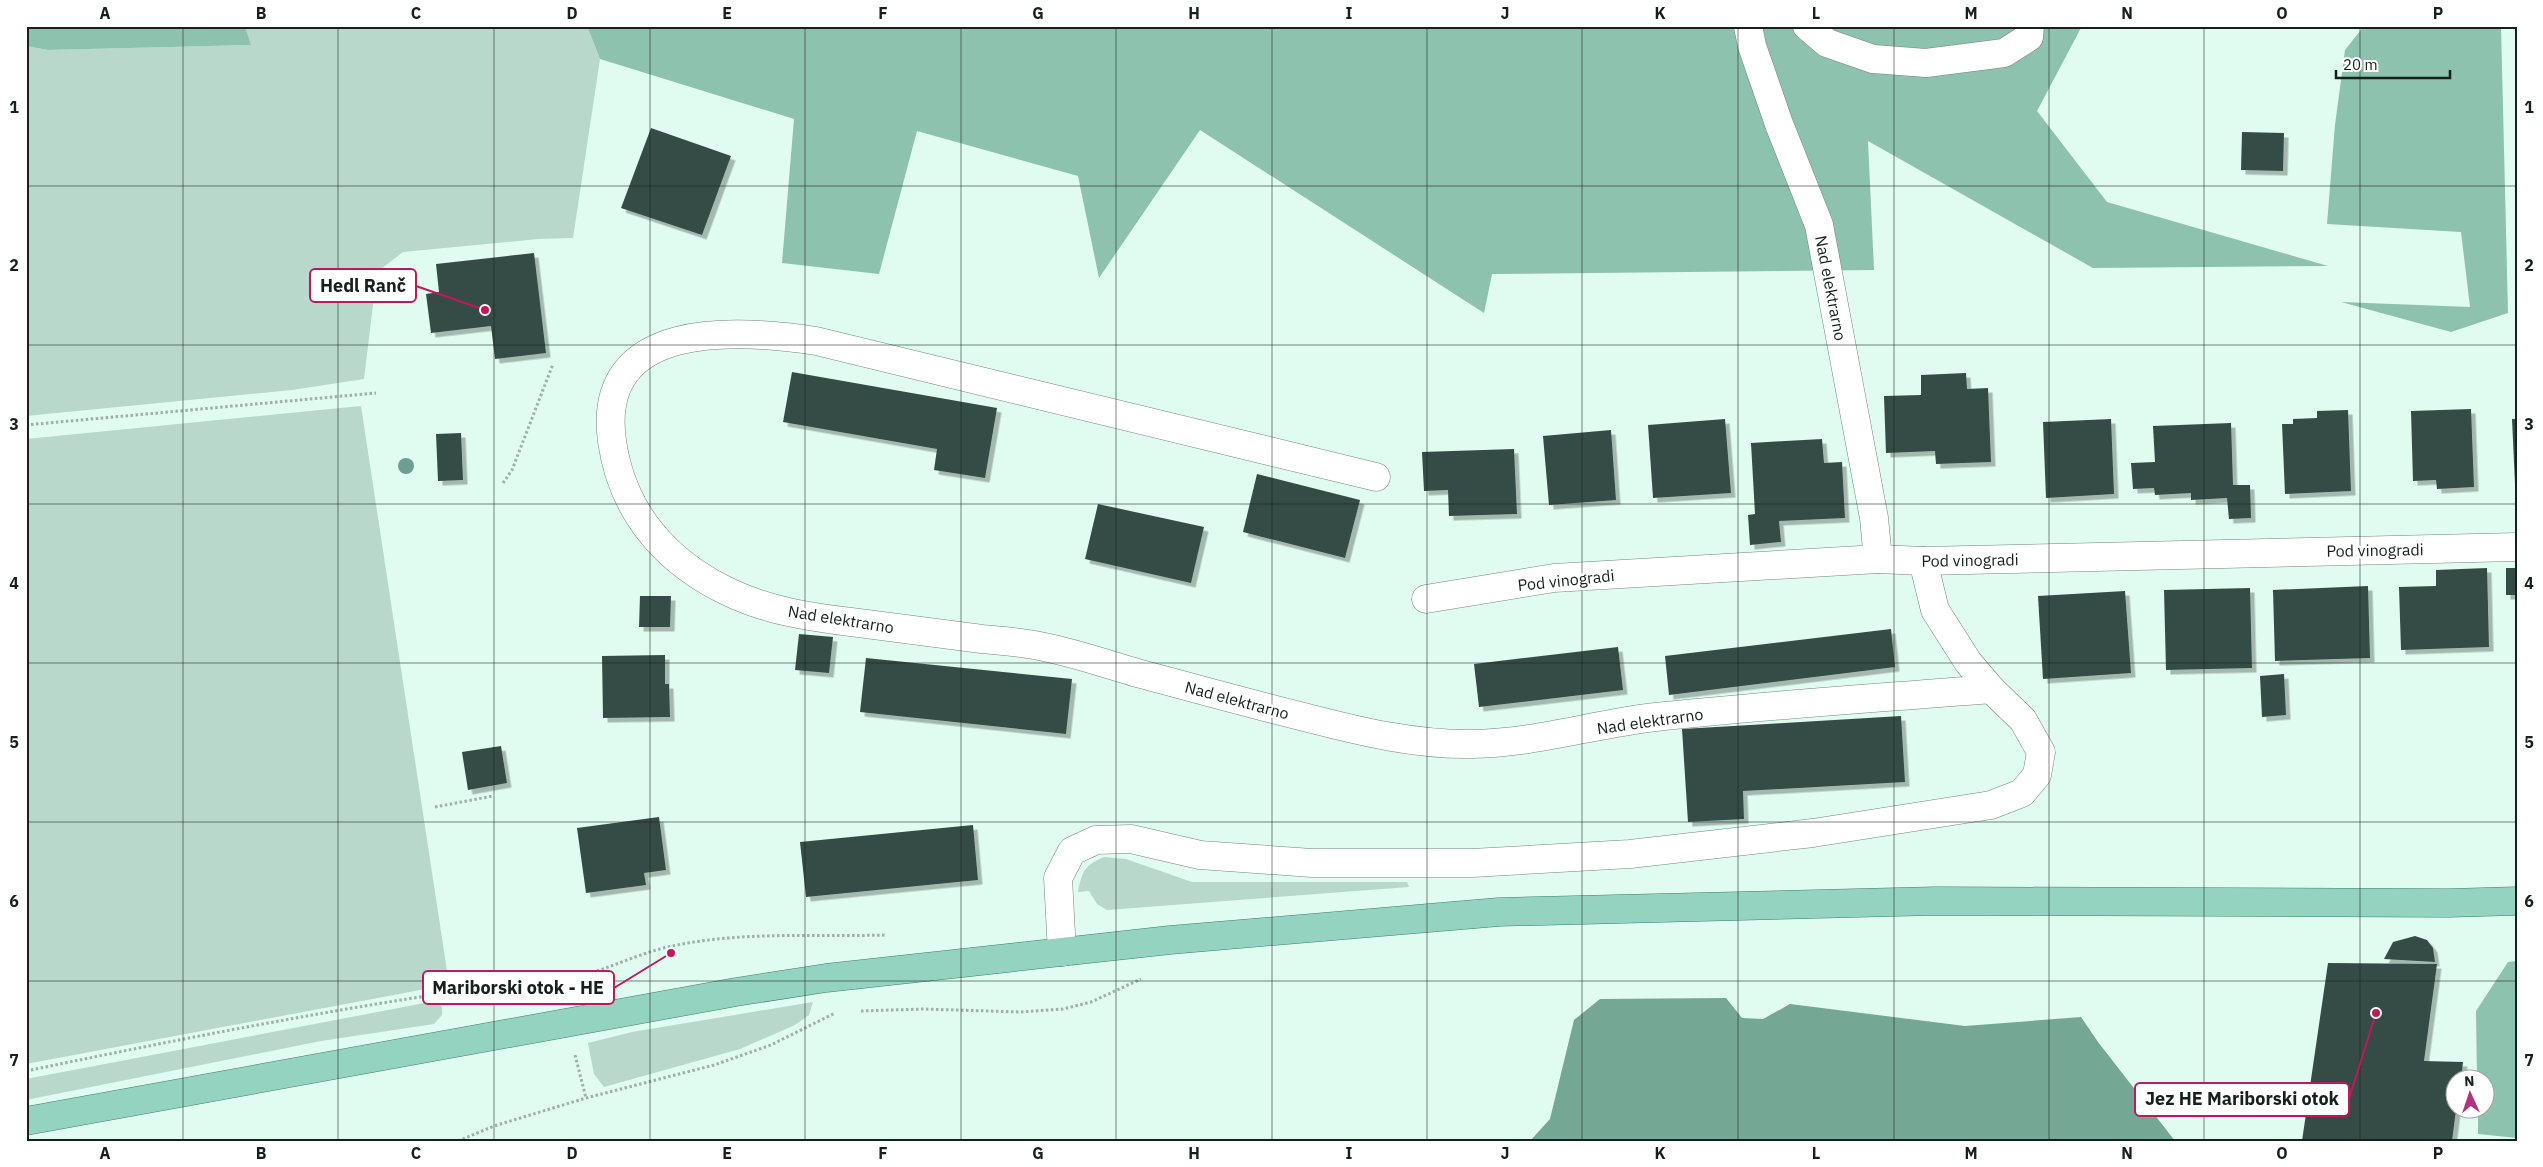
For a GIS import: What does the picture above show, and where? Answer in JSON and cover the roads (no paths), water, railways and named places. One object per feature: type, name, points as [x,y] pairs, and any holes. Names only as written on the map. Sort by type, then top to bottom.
[{"type":"main road","points":[[26,1121],[736,992],[826,978],[1170,940],[1499,912],[1936,901],[2450,903],[2517,901]]},
{"type":"street","name":"Nad elektrarno","points":[[1748,26],[1752,46],[1779,124],[1819,225],[1874,518],[1878,559]]},
{"type":"street","points":[[1807,26],[1827,43],[1873,59],[1926,63],[2004,53],[2029,37],[2030,26]]},
{"type":"street","name":"Nad elektrarno","points":[[1376,477],[816,341],[766,334],[726,333],[685,338],[661,345],[643,355],[615,388],[610,423],[619,474],[630,502],[649,533],[698,575],[733,595],[798,615],[1043,646],[1229,698],[1405,740],[1470,744],[1526,741],[1651,718],[1991,689]]},
{"type":"street","name":"Pod vinogradi","points":[[1426,599],[1554,578],[1878,559],[1923,562],[2517,547]]},
{"type":"street","points":[[1062,952],[1058,878],[1072,852],[1096,840],[1131,840],[1200,855],[1312,863],[1472,863],[1630,854],[1813,833],[1991,805],[2022,793],[2037,775],[2041,752],[2023,720],[1991,689],[1968,662],[1935,610],[1923,562]]},
{"type":"place","name":"Hedl Ranč","points":[[485,310]]},
{"type":"place","name":"Mariborski otok - HE","points":[[671,953]]},
{"type":"place","name":"Jez HE Mariborski otok","points":[[2376,1013]]}]
